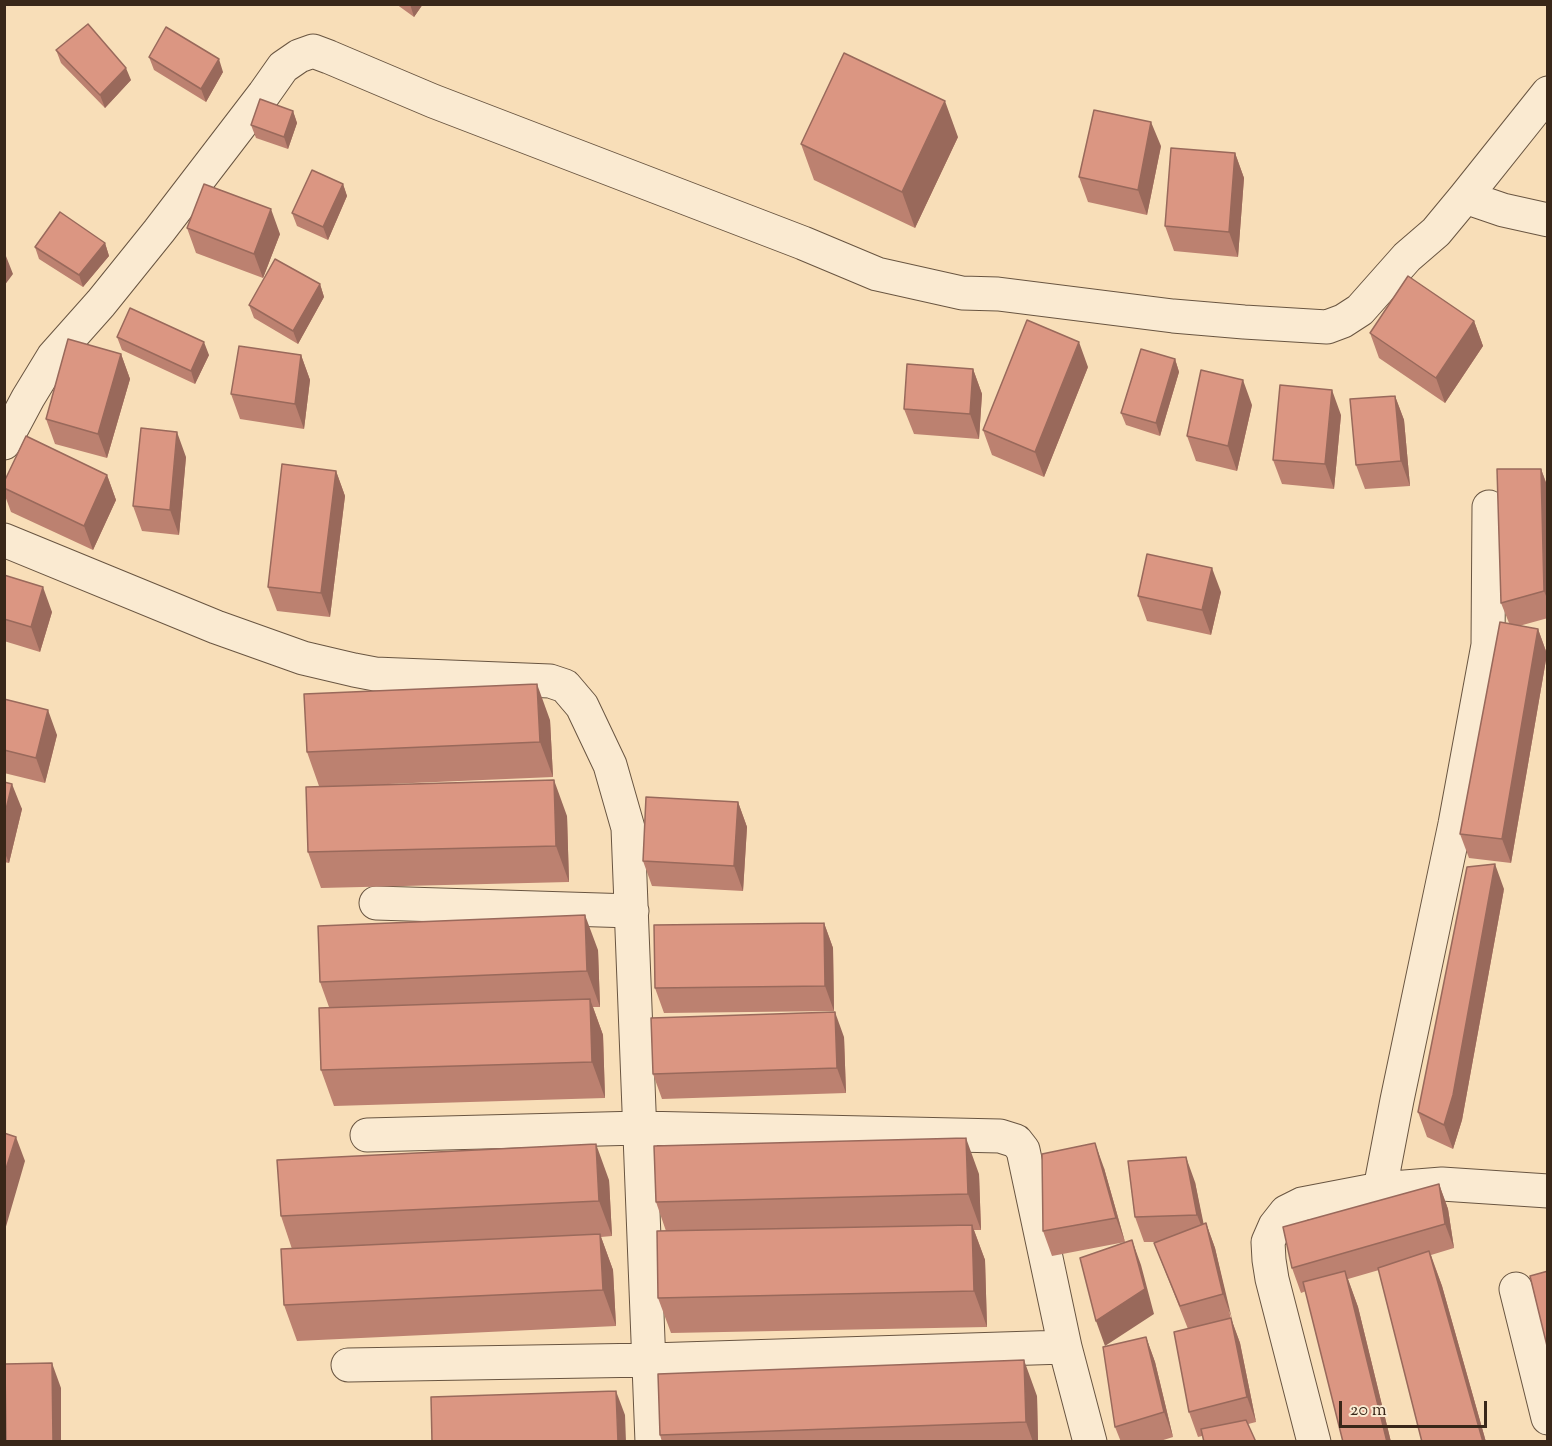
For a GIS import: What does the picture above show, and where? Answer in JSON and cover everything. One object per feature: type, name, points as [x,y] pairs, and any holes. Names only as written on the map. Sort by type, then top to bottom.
[{"type":"street","points":[[4,443],[53,357],[101,303],[159,231],[283,67],[299,56],[313,51],[434,101],[803,243],[877,274],[962,293],[998,294],[1197,318],[1327,327],[1343,321],[1360,310],[1407,257],[1436,232],[1548,93]]},
{"type":"street","points":[[1465,197],[1503,210],[1548,220]]},
{"type":"street","points":[[1380,1189],[1455,824],[1488,645],[1489,507]]},
{"type":"street","points":[[4,540],[216,627],[303,658],[375,674],[550,681],[565,686],[582,706],[610,765],[628,828],[652,1442]]},
{"type":"street","points":[[376,903],[632,911]]},
{"type":"street","points":[[367,1135],[640,1128],[983,1135],[1000,1136],[1016,1141],[1023,1150],[1065,1347],[1090,1442]]},
{"type":"street","points":[[1314,1442],[1269,1260],[1268,1242],[1275,1226],[1286,1212],[1302,1204],[1380,1189],[1442,1184],[1548,1191]]},
{"type":"street","points":[[1516,1289],[1548,1418]]},
{"type":"street","points":[[348,1365],[650,1360],[1065,1347]]},
{"type":"building","points":[[88,24],[126,68],[100,95],[56,50]]},
{"type":"building","points":[[166,27],[219,59],[201,89],[149,57]]},
{"type":"building","points":[[844,53],[945,101],[902,192],[801,144]]},
{"type":"building","points":[[260,99],[293,111],[284,137],[251,125]]},
{"type":"building","points":[[1094,110],[1151,122],[1138,190],[1079,177]]},
{"type":"building","points":[[1171,148],[1235,153],[1229,232],[1165,226]]},
{"type":"building","points":[[312,170],[343,184],[323,227],[292,213]]},
{"type":"building","points":[[204,184],[271,209],[254,254],[187,228]]},
{"type":"building","points":[[60,212],[105,243],[79,275],[35,247]]},
{"type":"building","points":[[275,259],[320,284],[293,331],[249,305]]},
{"type":"building","points":[[1408,276],[1474,321],[1436,378],[1370,333]]},
{"type":"building","points":[[130,308],[204,342],[191,371],[117,337]]},
{"type":"building","points":[[1027,320],[1079,342],[1035,452],[983,430]]},
{"type":"building","points":[[68,339],[121,354],[98,434],[46,419]]},
{"type":"building","points":[[239,346],[301,355],[295,404],[231,394]]},
{"type":"building","points":[[1141,349],[1175,359],[1156,423],[1121,413]]},
{"type":"building","points":[[907,364],[973,369],[970,414],[904,409]]},
{"type":"building","points":[[1201,370],[1243,380],[1228,446],[1187,436]]},
{"type":"building","points":[[1280,385],[1332,390],[1325,464],[1273,460]]},
{"type":"building","points":[[1395,396],[1401,461],[1356,465],[1350,399]]},
{"type":"building","points":[[141,428],[177,432],[170,510],[133,506]]},
{"type":"building","points":[[26,436],[107,475],[84,526],[4,488],[4,482]]},
{"type":"building","points":[[282,464],[336,471],[321,593],[268,587]]},
{"type":"building","points":[[1497,469],[1541,469],[1544,591],[1501,603]]},
{"type":"building","points":[[1147,554],[1212,568],[1202,610],[1138,596]]},
{"type":"building","points":[[4,575],[43,587],[31,627],[4,619]]},
{"type":"building","points":[[1500,622],[1538,629],[1502,839],[1460,834]]},
{"type":"building","points":[[537,684],[540,742],[307,752],[304,694]]},
{"type":"building","points":[[4,699],[48,710],[36,758],[4,750]]},
{"type":"building","points":[[554,780],[556,846],[308,852],[306,787]]},
{"type":"building","points":[[4,782],[12,784],[4,818]]},
{"type":"building","points":[[646,797],[738,802],[734,866],[643,861]]},
{"type":"building","points":[[1495,864],[1453,1095],[1444,1125],[1418,1112],[1467,867]]},
{"type":"building","points":[[585,915],[587,971],[320,982],[318,926]]},
{"type":"building","points":[[824,923],[825,986],[655,988],[654,925]]},
{"type":"building","points":[[590,999],[592,1062],[321,1070],[319,1008]]},
{"type":"building","points":[[835,1012],[837,1068],[653,1074],[651,1018]]},
{"type":"building","points":[[4,1133],[16,1137],[4,1175]]},
{"type":"building","points":[[966,1138],[968,1194],[656,1202],[654,1146]]},
{"type":"building","points":[[1095,1143],[1116,1218],[1043,1231],[1042,1154]]},
{"type":"building","points":[[596,1144],[599,1201],[281,1216],[277,1160]]},
{"type":"building","points":[[1186,1157],[1197,1215],[1135,1217],[1128,1161]]},
{"type":"building","points":[[1439,1184],[1445,1224],[1292,1268],[1283,1227]]},
{"type":"building","points":[[1206,1223],[1223,1294],[1180,1306],[1154,1243]]},
{"type":"building","points":[[972,1225],[974,1291],[658,1298],[657,1231]]},
{"type":"building","points":[[600,1234],[603,1290],[284,1305],[281,1249]]},
{"type":"building","points":[[1132,1240],[1145,1289],[1096,1321],[1080,1258]]},
{"type":"building","points":[[1429,1251],[1483,1442],[1422,1442],[1378,1268]]},
{"type":"building","points":[[1345,1271],[1387,1442],[1343,1442],[1303,1282]]},
{"type":"building","points":[[1548,1271],[1548,1350],[1530,1276]]},
{"type":"building","points":[[1231,1318],[1247,1397],[1189,1412],[1174,1332]]},
{"type":"building","points":[[1146,1337],[1164,1412],[1115,1427],[1103,1347]]},
{"type":"building","points":[[1024,1360],[1026,1422],[660,1435],[658,1374]]},
{"type":"building","points":[[52,1363],[53,1442],[6,1442],[5,1364]]},
{"type":"building","points":[[616,1391],[618,1442],[432,1442],[431,1397]]},
{"type":"building","points":[[1246,1420],[1256,1442],[1204,1442],[1201,1429]]}]
